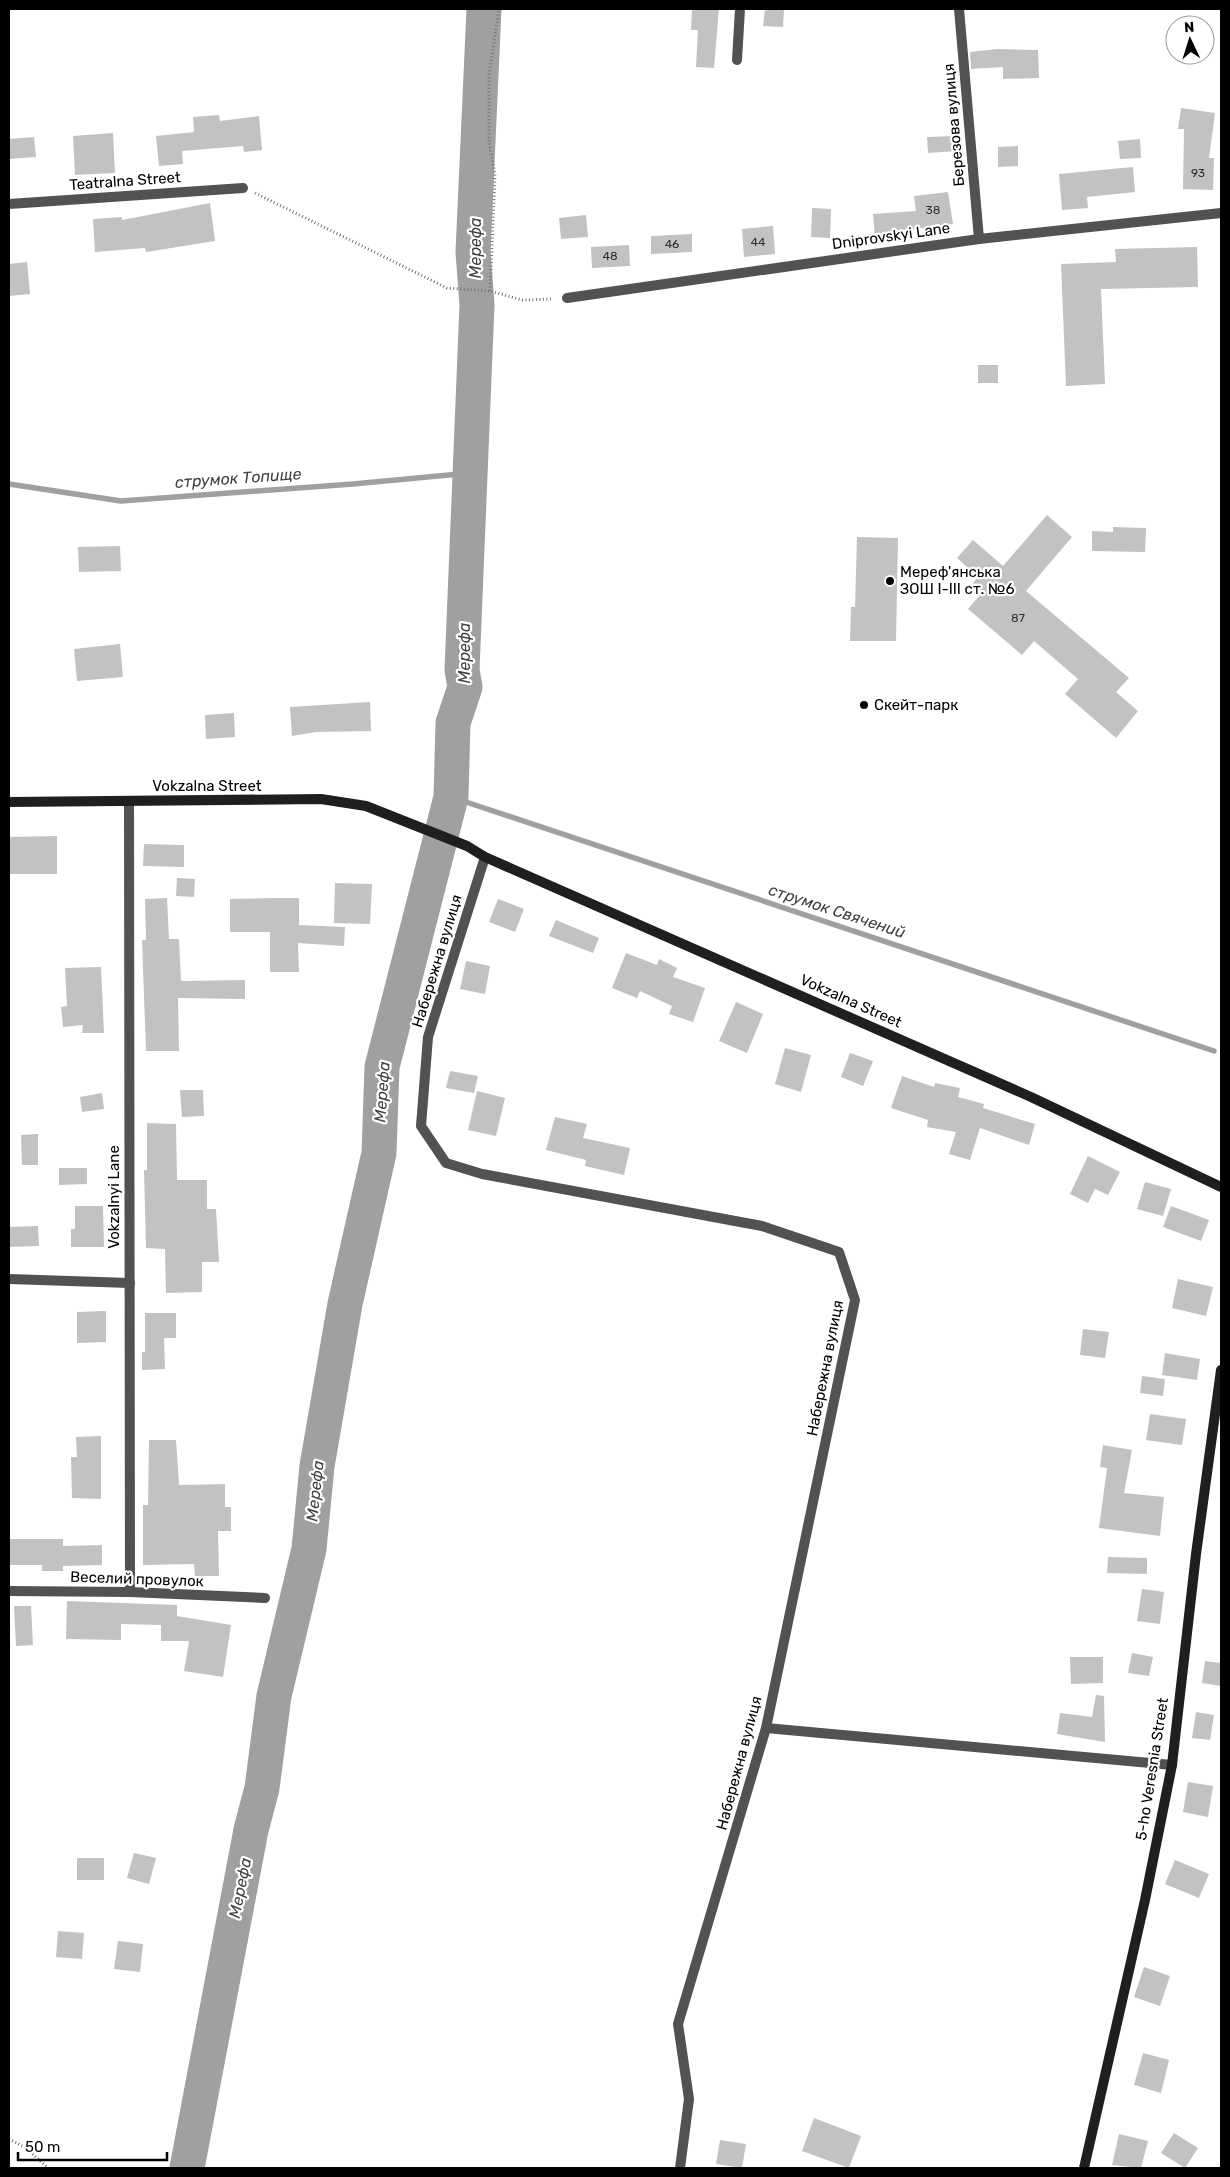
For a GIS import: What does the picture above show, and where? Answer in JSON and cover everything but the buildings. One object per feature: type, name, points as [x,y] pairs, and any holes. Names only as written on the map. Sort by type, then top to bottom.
[{"type":"street","points":[[737,60],[740,9]]},
{"type":"street","name":"Березова вулиця","points":[[959,9],[979,239]]},
{"type":"street","name":"Teatralna Street","points":[[9,204],[243,188]]},
{"type":"street","name":"Dniprovskyi Lane","points":[[567,298],[979,239],[1221,213]]},
{"type":"street","name":"Vokzalna Street","points":[[9,802],[321,799],[366,806],[467,846],[485,857],[1031,1097],[1221,1187]]},
{"type":"street","name":"Vokzalnyi Lane","points":[[129,802],[130,1592]]},
{"type":"street","name":"Набережна вулиця","points":[[485,857],[428,1037],[421,1126],[446,1163],[482,1174],[762,1226],[839,1252],[855,1300],[766,1728],[678,2024],[689,2099],[680,2168]]},
{"type":"street","points":[[9,1280],[130,1283]]},
{"type":"street","name":"5-ho Veresnia Street","points":[[1084,2168],[1145,1900],[1172,1765],[1196,1554],[1221,1370]]},
{"type":"street","name":"Веселий провулок","points":[[9,1591],[130,1592],[265,1598]]},
{"type":"street","points":[[766,1728],[1172,1765]]},
{"type":"path","points":[[490,291],[495,176],[489,142],[488,75],[499,9]]},
{"type":"path","points":[[243,188],[447,288],[490,291],[522,300],[567,298]]},
{"type":"path","points":[[9,2139],[26,2148],[48,2168]]},
{"type":"waterway","name":"Мерефа","points":[[187,2168],[251,1830],[262,1788],[274,1696],[309,1549],[317,1466],[345,1304],[379,1153],[382,1067],[451,797],[453,723],[465,687],[462,670],[477,305],[473,252],[484,9]]},
{"type":"waterway","name":"струмок Топище","points":[[9,484],[121,501],[353,484],[470,473]]},
{"type":"waterway","name":"струмок Свячений","points":[[451,797],[1214,1051]]},
{"type":"place","name":"Мереф'янська ЗОШ І-ІІІ ст. №6","points":[[890,581]]},
{"type":"place","name":"Скейт-парк","points":[[864,705]]}]
